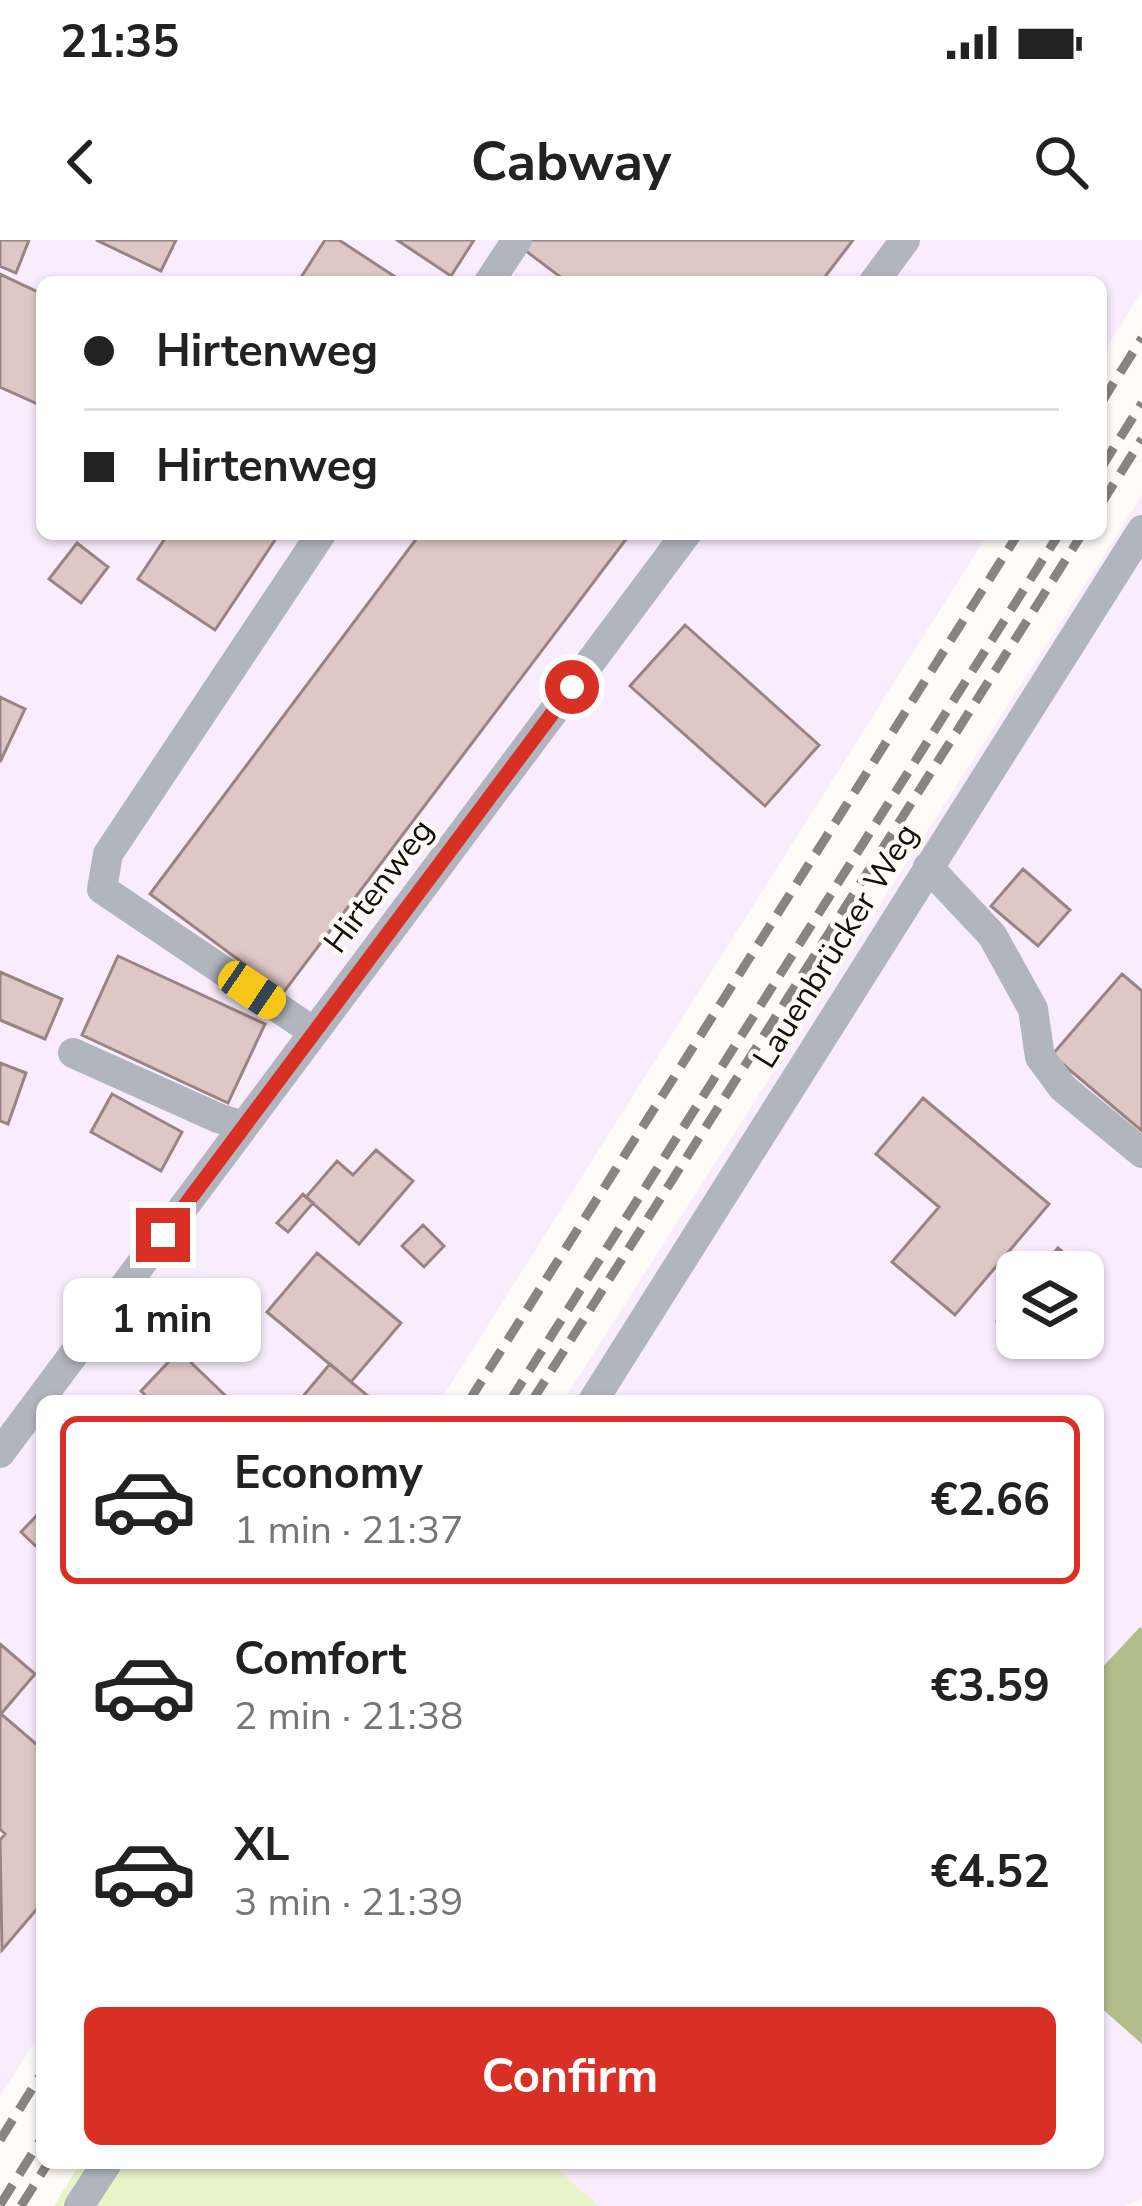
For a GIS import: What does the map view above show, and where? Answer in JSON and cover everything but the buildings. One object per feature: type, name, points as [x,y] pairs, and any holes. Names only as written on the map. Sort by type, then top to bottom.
[{"type":"street","points":[[493,276],[517,240]]},
{"type":"street","points":[[878,276],[905,240]]},
{"type":"street","name":"Lauenbrücker Weg","points":[[597,1395],[1142,530]]},
{"type":"street","points":[[314,1032],[102,889],[108,854],[317,540]]},
{"type":"street","name":"Hirtenweg","points":[[43,1395],[682,540]]},
{"type":"street","points":[[928,867],[992,935],[1034,1010],[1040,1057],[1064,1088],[1142,1153]]},
{"type":"street","points":[[73,1053],[244,1126]]},
{"type":"street","name":"Hirtenweg","points":[[0,1453],[36,1405]]},
{"type":"street","points":[[79,2206],[103,2169]]},
{"type":"shaded area","points":[[0,240],[1142,240],[1142,291],[1107,346],[1107,276],[36,276],[36,540],[984,540],[444,1395],[36,1395],[36,2040],[0,2097]]},
{"type":"shaded area","points":[[1142,495],[1142,2199],[1125,2206],[599,2206],[558,2169],[1104,2169],[1104,1395],[567,1395]]},
{"type":"green space","points":[[1140,1627],[1142,2044],[1104,2010],[1104,1666]]},
{"type":"green space","points":[[76,2169],[558,2169],[599,2206],[54,2206]]},
{"type":"railway","points":[[1107,393],[1142,338]]},
{"type":"railway","points":[[1107,458],[1142,403]]},
{"type":"railway","points":[[1107,494],[1142,439]]},
{"type":"railway","points":[[473,1395],[1014,540]]},
{"type":"railway","points":[[514,1395],[1055,540]]},
{"type":"railway","points":[[536,1395],[1078,540]]},
{"type":"railway","points":[[0,2140],[36,2083]]},
{"type":"railway","points":[[0,2205],[36,2148]]},
{"type":"railway","points":[[21,2206],[44,2169]]},
{"type":"route","points":[[163,1235],[572,687]]}]
